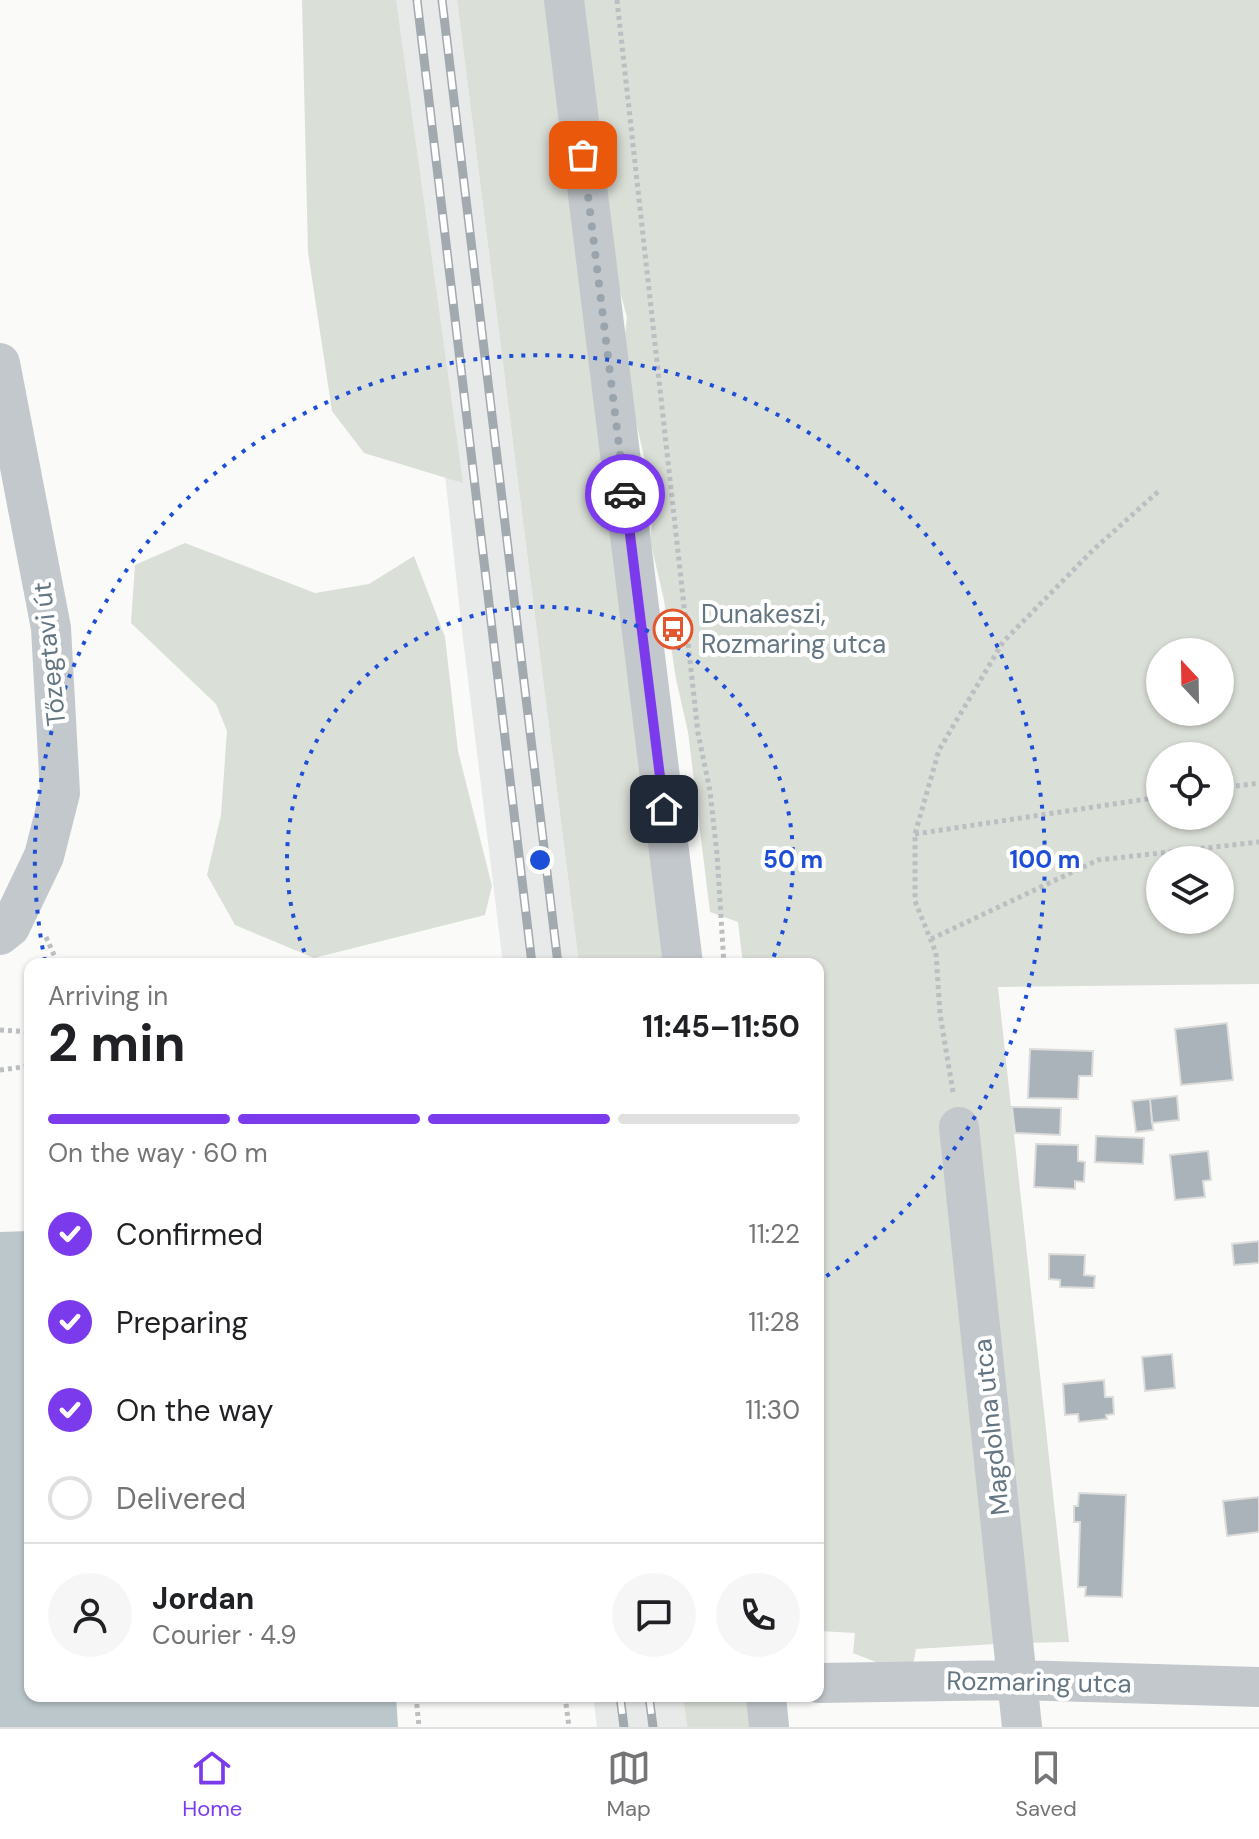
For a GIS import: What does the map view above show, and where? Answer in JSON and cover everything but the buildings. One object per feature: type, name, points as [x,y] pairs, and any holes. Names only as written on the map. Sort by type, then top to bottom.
[{"type":"street","points":[[564,0],[682,958]]},
{"type":"street","name":"Tőzegtavi út","points":[[0,363],[51,628],[60,793],[44,856],[10,927],[0,935]]},
{"type":"street","name":"Magdolna utca","points":[[959,1127],[1022,1727]]},
{"type":"street","name":"Rozmaring utca","points":[[824,1683],[1017,1680],[1259,1687]]},
{"type":"street","points":[[767,1702],[769,1727]]},
{"type":"path","points":[[617,0],[698,733],[714,821],[724,958]]},
{"type":"path","points":[[959,1127],[940,1014],[936,953],[915,901],[915,834],[939,750],[1003,642],[1093,550],[1160,490]]},
{"type":"path","points":[[1234,786],[1259,783]]},
{"type":"path","points":[[915,834],[1146,799]]},
{"type":"path","points":[[931,939],[1098,860],[1259,842]]},
{"type":"path","points":[[0,1030],[24,1032]]},
{"type":"path","points":[[0,1070],[24,1067]]},
{"type":"path","points":[[417,1702],[419,1727]]},
{"type":"path","points":[[566,1702],[569,1727]]},
{"type":"shaded area","points":[[302,0],[396,0],[463,483],[364,453],[332,411],[308,252]]},
{"type":"shaded area","points":[[393,0],[457,0],[578,958],[502,958],[463,639]]},
{"type":"shaded area","points":[[457,0],[550,0],[606,439],[596,477],[603,517],[627,559],[679,958],[578,958]]},
{"type":"shaded area","points":[[569,0],[1259,0],[1259,984],[998,987],[1069,1642],[916,1649],[911,1676],[853,1653],[855,1633],[824,1631],[824,958],[742,958],[738,922],[710,912],[688,732],[650,540],[655,503],[622,363],[627,317],[591,188],[603,134],[593,117]]},
{"type":"shaded area","points":[[185,543],[315,593],[369,584],[414,556],[445,637],[458,751],[492,886],[485,915],[314,958],[235,925],[207,875],[221,815],[227,731],[216,704],[131,623],[135,565]]},
{"type":"shaded area","points":[[24,1231],[24,1702],[396,1702],[398,1727],[0,1727],[0,1232]]},
{"type":"shaded area","points":[[594,1702],[684,1702],[687,1727],[597,1727]]},
{"type":"shaded area","points":[[684,1702],[752,1702],[754,1727],[687,1727]]},
{"type":"railway","points":[[417,0],[531,958]]},
{"type":"railway","points":[[442,0],[557,958]]},
{"type":"railway","points":[[621,1702],[624,1727]]},
{"type":"railway","points":[[650,1702],[653,1727]]},
{"type":"way so far","points":[[583,155],[625,494]]},
{"type":"place","name":"Dunakeszi, Rozmaring utca","points":[[673,629]]},
{"type":"route","points":[[625,494],[664,809]]}]
